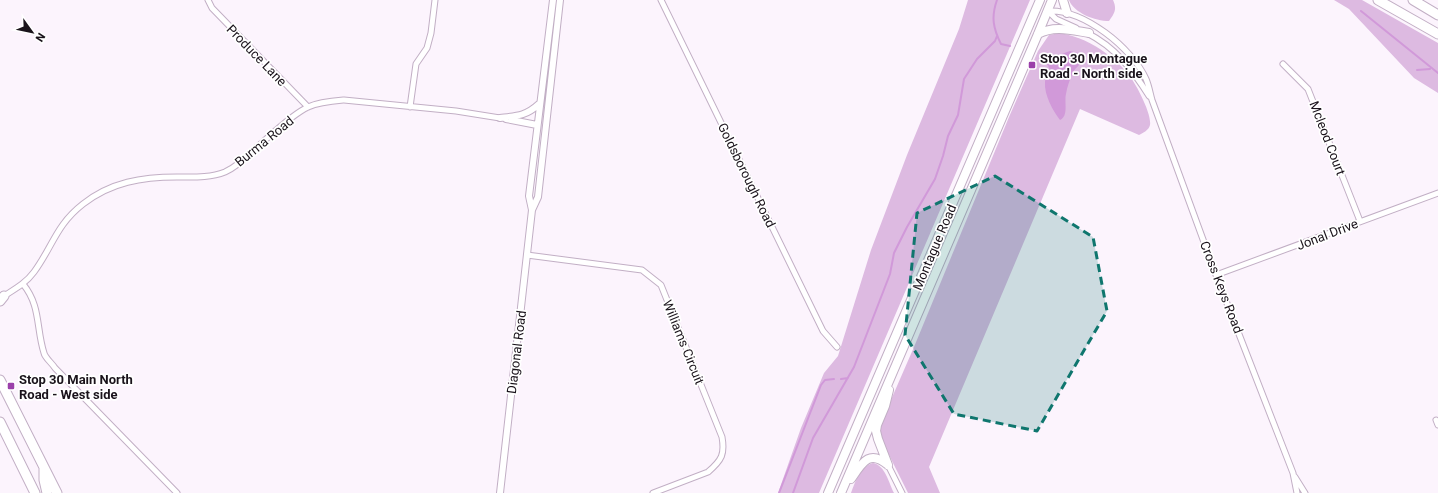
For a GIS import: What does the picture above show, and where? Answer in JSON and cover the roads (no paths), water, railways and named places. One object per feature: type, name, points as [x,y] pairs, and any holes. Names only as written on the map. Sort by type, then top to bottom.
[{"type":"highway","points":[[1378,0],[1438,34]]},
{"type":"highway","points":[[1413,0],[1438,15]]},
{"type":"highway","points":[[0,380],[57,493]]},
{"type":"highway","points":[[0,422],[35,493]]},
{"type":"highway","points":[[44,467],[44,480],[47,493]]},
{"type":"main road","name":"Montague Road","points":[[828,493],[1040,0]]},
{"type":"main road","points":[[1011,69],[1040,16],[1048,11],[1046,0]]},
{"type":"main road","name":"Montague Road","points":[[841,493],[1052,0]]},
{"type":"main road","points":[[1063,0],[1067,13]]},
{"type":"main road","points":[[1038,34],[1052,28],[1089,33]]},
{"type":"main road","points":[[888,465],[876,431],[885,406],[894,368]]},
{"type":"main road","points":[[841,493],[860,466],[867,459],[879,459],[888,465]]},
{"type":"street","name":"Produce Lane","points":[[208,0],[212,8],[308,107]]},
{"type":"street","points":[[410,107],[416,64],[428,48],[435,0]]},
{"type":"street","name":"Diagonal Road","points":[[500,493],[532,210],[529,196],[539,104],[553,0]]},
{"type":"street","name":"Diagonal Road","points":[[532,210],[538,197],[560,0]]},
{"type":"street","name":"Goldsborough Road","points":[[661,0],[823,331],[837,347]]},
{"type":"street","name":"Cross Keys Road","points":[[1048,11],[1056,10],[1067,13],[1086,21],[1101,30],[1124,49],[1144,75],[1216,275],[1293,473],[1305,493]]},
{"type":"street","name":"Cross Keys Road","points":[[1048,11],[1056,19],[1089,33],[1109,46],[1135,74],[1152,100]]},
{"type":"street","name":"Mcleod Court","points":[[1284,64],[1308,88],[1360,221]]},
{"type":"street","name":"Burma Road","points":[[1,298],[23,284],[34,273],[60,226],[82,204],[97,194],[125,182],[159,177],[206,176],[225,172],[241,162],[291,118],[308,107],[325,102],[344,100],[500,118]]},
{"type":"street","points":[[500,118],[522,116],[539,104]]},
{"type":"street","points":[[500,118],[537,125],[548,108]]},
{"type":"street","name":"Jonal Drive","points":[[1216,275],[1438,193]]},
{"type":"street","name":"Williams Circuit","points":[[527,255],[642,270],[661,285],[722,437],[723,447],[722,457],[716,466],[708,472],[653,493]]},
{"type":"street","points":[[23,284],[30,293],[36,309],[44,354],[55,368],[177,493]]},
{"type":"street","points":[[888,465],[902,493]]},
{"type":"street","name":"Cross Keys Road","points":[[1293,473],[1297,493]]},
{"type":"waterway","points":[[997,0],[994,12],[996,33],[1001,44],[1010,46]]},
{"type":"waterway","points":[[1361,11],[1438,73]]},
{"type":"waterway","points":[[793,493],[813,438],[854,367],[890,274],[894,253],[907,227],[935,179],[948,136],[958,115],[964,79],[977,59],[995,41],[997,36]]},
{"type":"waterway","points":[[1042,58],[1046,60]]},
{"type":"waterway","points":[[1417,70],[1430,69]]},
{"type":"waterway","points":[[841,379],[848,378]]},
{"type":"waterway","points":[[779,493],[821,385],[825,380],[834,379]]},
{"type":"place","name":"Stop 30 Montague Road - North side","points":[[1032,65]]},
{"type":"place","name":"Stop 30 Main North Road - West side","points":[[11,386]]}]
